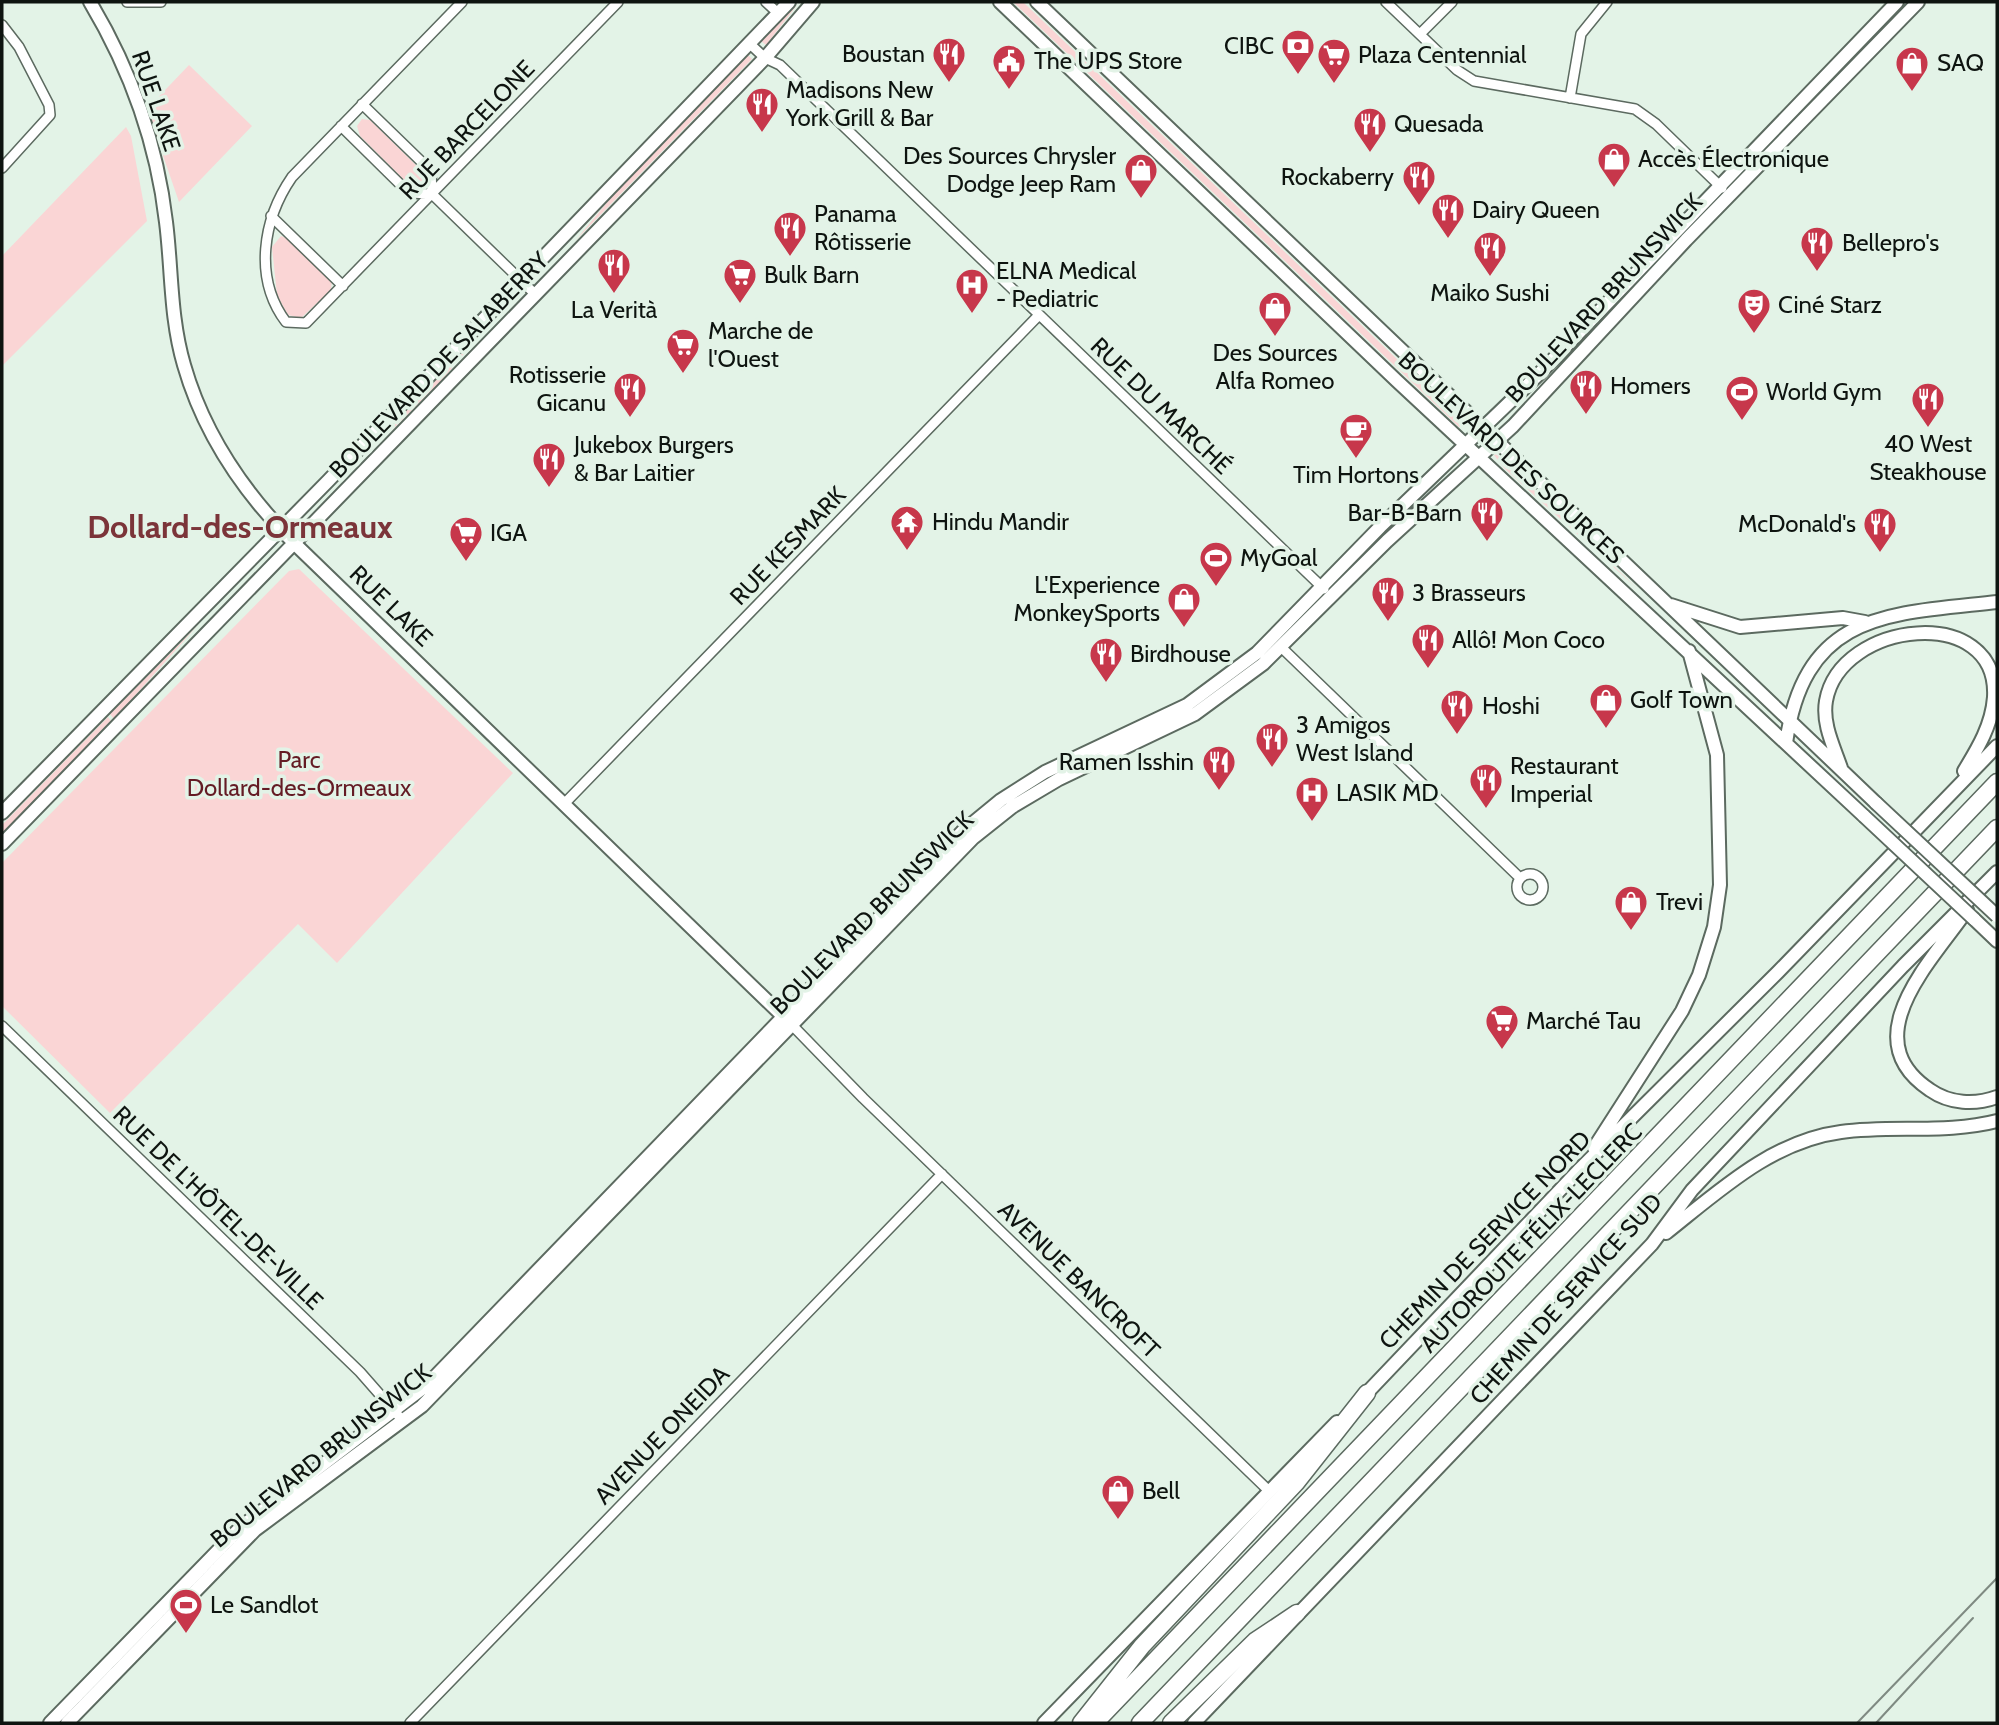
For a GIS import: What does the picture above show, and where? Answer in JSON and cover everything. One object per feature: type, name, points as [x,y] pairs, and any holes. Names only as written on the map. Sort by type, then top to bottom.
[{"type":"highway","name":"AUTOROUTE FÉLIX-LECLERC","points":[[1095,1723],[1997,782]]},
{"type":"highway","points":[[1140,1723],[1997,828]]},
{"type":"highway","points":[[1081,1723],[1142,1646],[1296,1483],[1367,1393]]},
{"type":"highway","points":[[1171,1723],[1255,1640],[1297,1613]]},
{"type":"street","name":"RUE LAKE","points":[[90,2],[120,58],[153,152],[165,214],[177,335],[188,378],[223,456],[251,496],[295,544],[787,1020]]},
{"type":"street","points":[[127,2],[161,2]]},
{"type":"street","name":"RUE BARCELONE","points":[[462,2],[292,177],[271,216],[265,265],[269,290],[285,322],[306,323],[618,2]]},
{"type":"street","points":[[766,2],[779,13]]},
{"type":"street","name":"BOULEVARD DE SALABERRY","points":[[2,813],[789,2]]},
{"type":"street","name":"BOULEVARD DE SALABERRY","points":[[2,844],[765,58],[813,2]]},
{"type":"street","name":"BOULEVARD DES SOURCES","points":[[1000,2],[1467,446],[1689,650],[1996,940]]},
{"type":"street","name":"BOULEVARD DES SOURCES","points":[[1037,2],[1670,604],[1789,721],[1997,916]]},
{"type":"street","points":[[1385,2],[1474,81],[1639,111],[1730,195]]},
{"type":"street","points":[[1420,34],[1452,2]]},
{"type":"street","points":[[1570,98],[1581,34],[1607,2]]},
{"type":"street","name":"BOULEVARD BRUNSWICK","points":[[787,1020],[937,872],[995,820],[1059,779],[1195,714],[1235,687],[1281,647],[1380,527],[1484,429],[1897,2]]},
{"type":"street","name":"BOULEVARD BRUNSWICK","points":[[50,1723],[249,1520],[447,1381],[945,848],[981,816],[1045,772],[1145,727],[1203,694],[1257,653],[1497,441],[1917,2]]},
{"type":"street","points":[[2,25],[19,47],[49,105],[50,116],[2,168]]},
{"type":"street","name":"RUE DU MARCHÉ","points":[[750,44],[765,58],[780,65],[1327,591]]},
{"type":"street","points":[[362,104],[431,171],[432,194]]},
{"type":"street","points":[[341,126],[409,193],[432,194],[536,295]]},
{"type":"street","points":[[271,216],[343,286]]},
{"type":"street","name":"RUE KESMARK","points":[[564,804],[1039,315]]},
{"type":"street","points":[[1786,743],[1789,721],[1799,689],[1818,658],[1840,637],[1866,622],[1893,614],[1997,602]]},
{"type":"street","points":[[1670,604],[1740,626],[1843,618],[1866,622]]},
{"type":"street","points":[[1841,769],[1825,709],[1829,688],[1838,672],[1862,650],[1886,639],[1913,633],[1940,634],[1962,641],[1978,652],[1988,668],[1994,686],[1987,731],[1956,785]]},
{"type":"street","points":[[1281,647],[1520,878]]},
{"type":"street","points":[[1580,1169],[1682,1011],[1702,967],[1714,927],[1720,886],[1717,755],[1689,650]]},
{"type":"street","points":[[1956,785],[1997,746]]},
{"type":"street","name":"CHEMIN DE SERVICE NORD","points":[[1044,1723],[1268,1490],[1367,1393],[1580,1169],[1778,972],[1956,785]]},
{"type":"street","name":"CHEMIN DE SERVICE SUD","points":[[1194,1723],[1652,1244],[1692,1190],[1903,966],[1997,872]]},
{"type":"street","points":[[1980,890],[1908,992],[1899,1012],[1897,1034],[1905,1063],[1917,1080],[1932,1092],[1963,1102],[1997,1097]]},
{"type":"street","name":"AVENUE BANCROFT","points":[[787,1020],[863,1098],[1268,1490]]},
{"type":"street","name":"RUE DE L'HÔTEL-DE-VILLE","points":[[2,1026],[399,1415]]},
{"type":"street","points":[[1652,1244],[1754,1165],[1803,1141],[1843,1132],[1997,1121]]},
{"type":"street","name":"AVENUE ONEIDA","points":[[410,1723],[942,1174]]},
{"type":"street","name":"BOULEVARD BRUNSWICK","points":[[67,1723],[255,1530],[399,1415]]},
{"type":"green space","points":[[1013,2],[1023,2],[1464,423],[1459,427]]},
{"type":"green space","points":[[798,4],[766,45],[761,41]]},
{"type":"green space","points":[[748,55],[752,59],[575,241],[625,181]]},
{"type":"green space","points":[[189,65],[252,126],[179,202],[147,109]]},
{"type":"green space","points":[[362,119],[370,120],[424,173],[422,185],[412,188],[360,136],[357,126]]},
{"type":"green space","points":[[126,127],[131,136],[147,221],[2,366],[2,256]]},
{"type":"green space","points":[[281,236],[291,240],[332,280],[331,290],[301,318],[288,315],[277,295],[272,247]]},
{"type":"green space","points":[[496,315],[443,379],[387,435],[409,405]]},
{"type":"green space","points":[[1494,455],[1639,590],[1504,468]]},
{"type":"green space","name":"Parc Dollard-des-Ormeaux","points":[[299,569],[513,773],[337,963],[298,924],[110,1113],[2,1006],[2,863],[289,571]]},
{"type":"green space","points":[[199,624],[114,719],[110,714]]},
{"type":"green space","points":[[108,717],[111,721],[2,833],[2,825]]},
{"type":"tram line","points":[[1857,1723],[1997,1578]]},
{"type":"tram line","points":[[1876,1723],[1973,1618]]},
{"type":"place","name":"CIBC","points":[[1298,76]]},
{"type":"place","name":"Boustan","points":[[949,84]]},
{"type":"place","name":"Plaza Centennial","points":[[1334,85]]},
{"type":"place","name":"The UPS Store","points":[[1009,91]]},
{"type":"place","name":"SAQ","points":[[1912,93]]},
{"type":"place","name":"Madisons New York Grill & Bar","points":[[762,134]]},
{"type":"place","name":"Quesada","points":[[1370,154]]},
{"type":"place","name":"Accès Électronique","points":[[1614,189]]},
{"type":"place","name":"Des Sources Chrysler Dodge Jeep Ram","points":[[1141,200]]},
{"type":"place","name":"Rockaberry","points":[[1419,207]]},
{"type":"place","name":"Dairy Queen","points":[[1448,240]]},
{"type":"place","name":"Panama Rôtisserie","points":[[790,258]]},
{"type":"place","name":"Bellepro's","points":[[1817,273]]},
{"type":"place","name":"Maiko Sushi","points":[[1490,278]]},
{"type":"place","name":"La Verità","points":[[614,295]]},
{"type":"place","name":"Bulk Barn","points":[[740,305]]},
{"type":"place","name":"ELNA Medical - Pediatric","points":[[972,315]]},
{"type":"place","name":"Ciné Starz","points":[[1754,335]]},
{"type":"place","name":"Des Sources Alfa Romeo","points":[[1275,338]]},
{"type":"place","name":"Marche de l'Ouest","points":[[683,375]]},
{"type":"place","name":"Homers","points":[[1586,416]]},
{"type":"place","name":"Rotisserie Gicanu","points":[[630,419]]},
{"type":"place","name":"World Gym","points":[[1742,422]]},
{"type":"place","name":"40 West Steakhouse","points":[[1928,429]]},
{"type":"place","name":"Tim Hortons","points":[[1356,460]]},
{"type":"place","name":"Jukebox Burgers & Bar Laitier","points":[[549,489]]},
{"type":"place","name":"Bar-B-Barn","points":[[1487,543]]},
{"type":"place","name":"Hindu Mandir","points":[[907,552]]},
{"type":"place","name":"McDonald's","points":[[1880,554]]},
{"type":"place","name":"IGA","points":[[466,563]]},
{"type":"place","name":"MyGoal","points":[[1216,588]]},
{"type":"place","name":"3 Brasseurs","points":[[1388,623]]},
{"type":"place","name":"L'Experience MonkeySports","points":[[1184,629]]},
{"type":"place","name":"Allô! Mon Coco","points":[[1428,670]]},
{"type":"place","name":"Birdhouse","points":[[1106,684]]},
{"type":"place","name":"Golf Town","points":[[1606,730]]},
{"type":"place","name":"Hoshi","points":[[1457,736]]},
{"type":"place","name":"3 Amigos West Island","points":[[1272,769]]},
{"type":"place","name":"Ramen Isshin","points":[[1219,792]]},
{"type":"place","name":"Restaurant Imperial","points":[[1486,810]]},
{"type":"place","name":"LASIK MD","points":[[1312,823]]},
{"type":"place","name":"Trevi","points":[[1631,932]]},
{"type":"place","name":"Marché Tau","points":[[1502,1051]]},
{"type":"place","name":"Bell","points":[[1118,1521]]},
{"type":"place","name":"Le Sandlot","points":[[186,1635]]},
{"type":"district","name":"Dollard-des-Ormeaux","points":[[240,527]]}]
